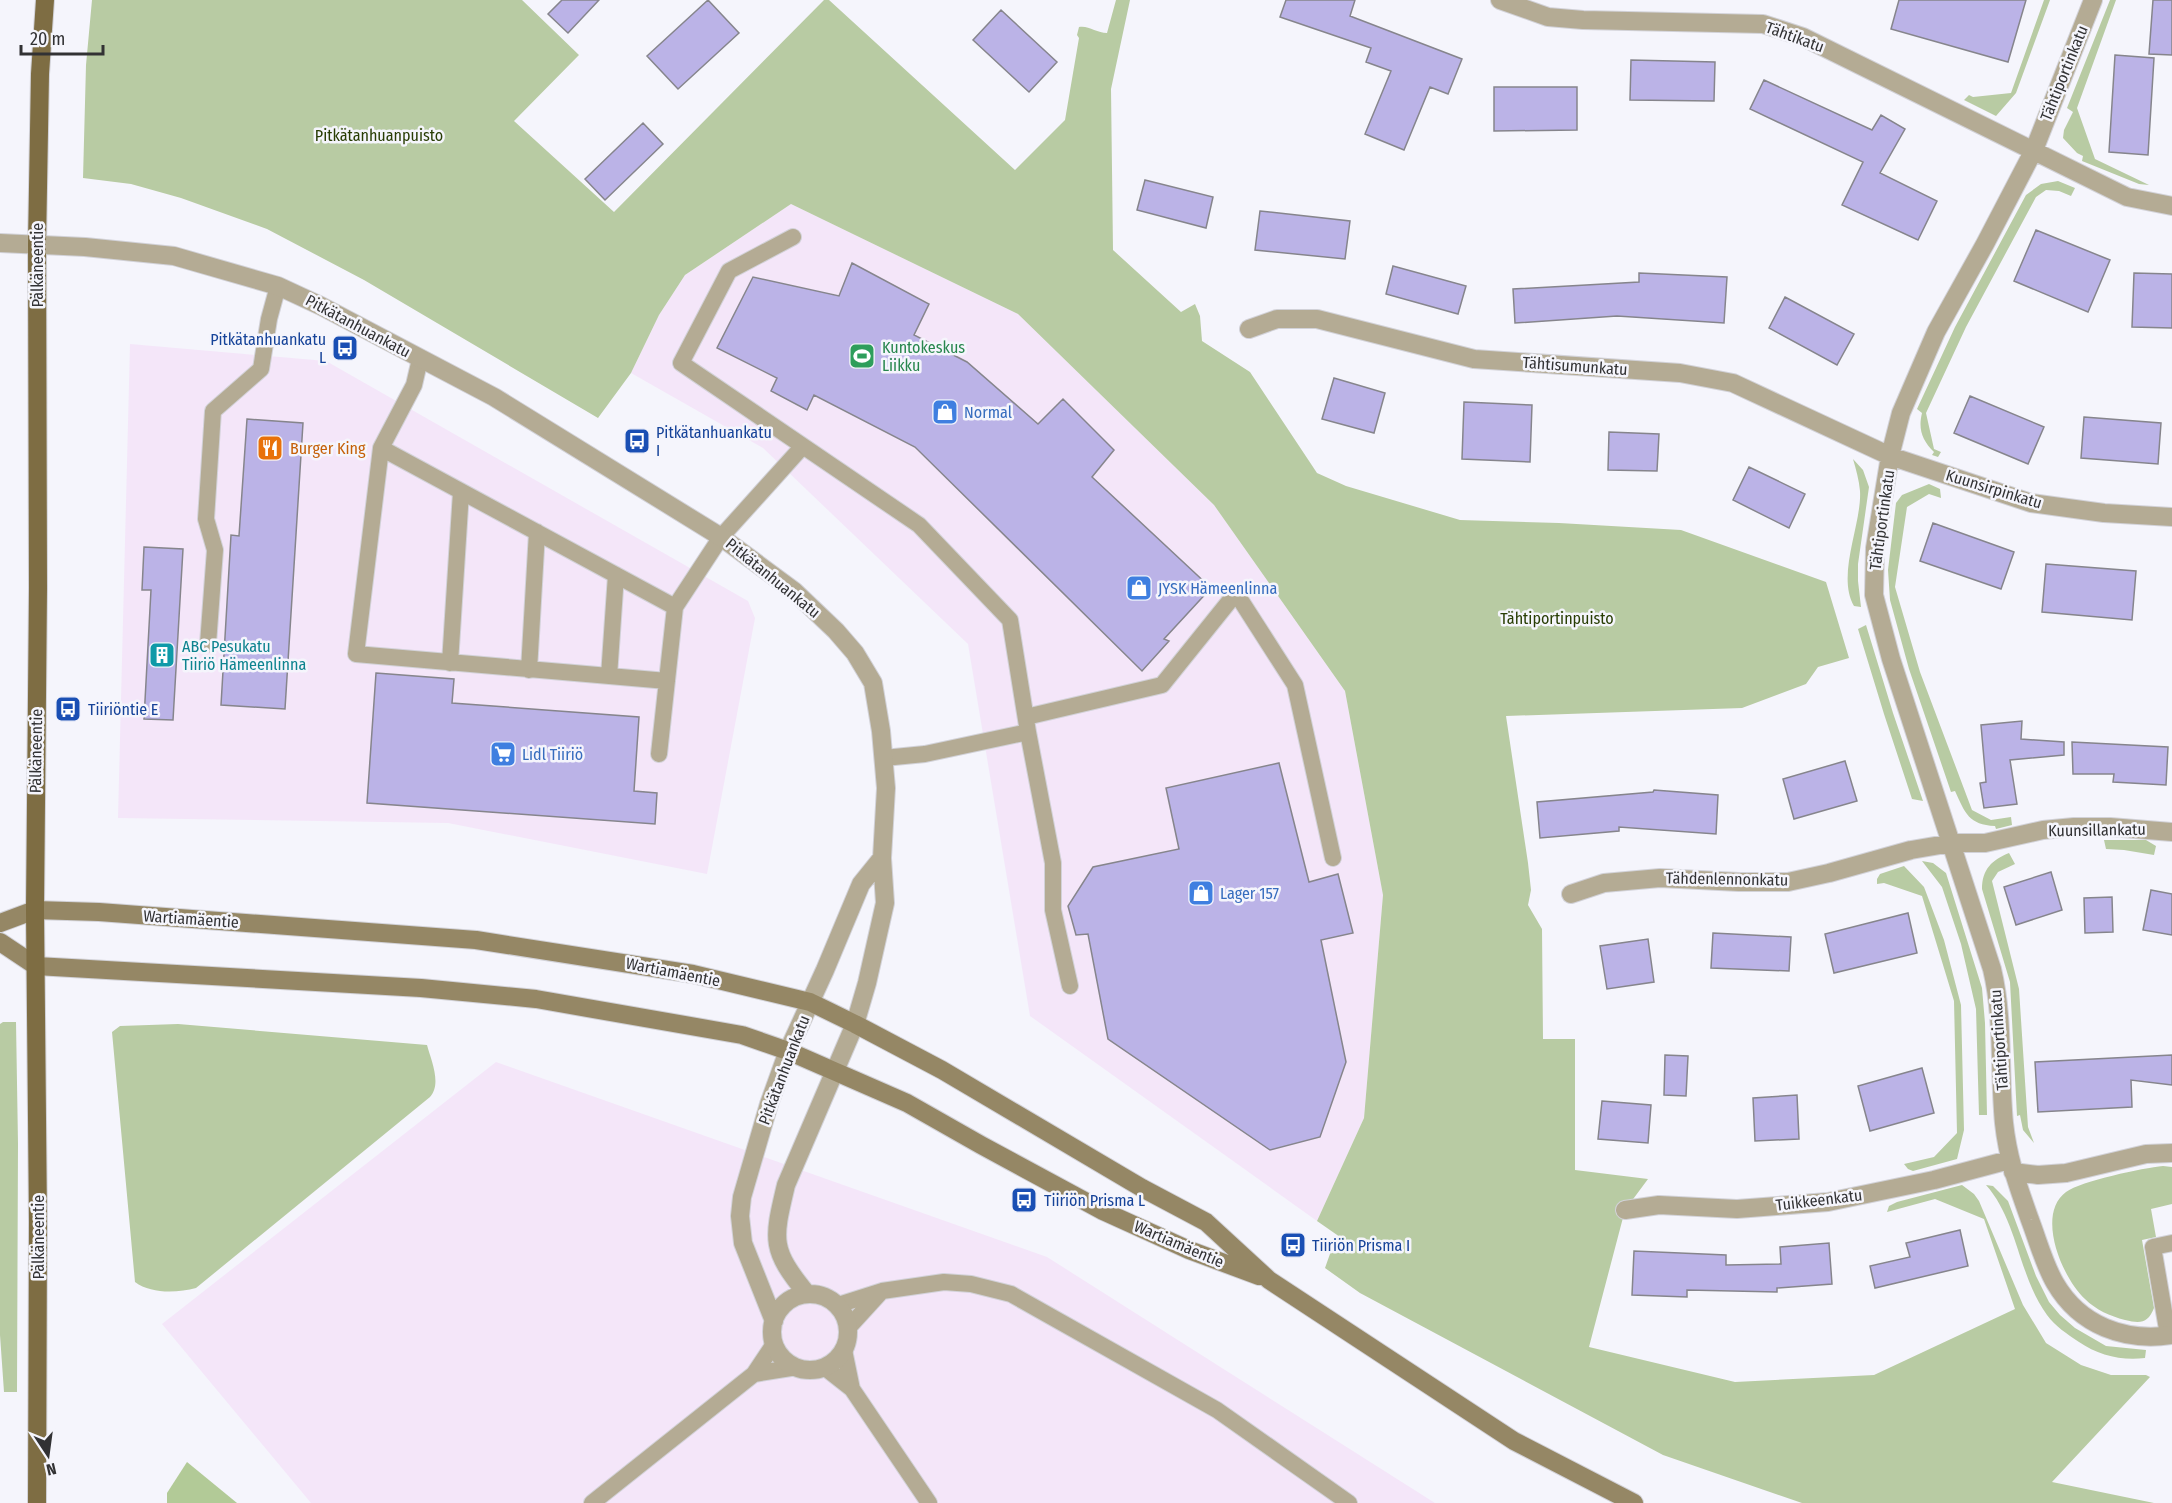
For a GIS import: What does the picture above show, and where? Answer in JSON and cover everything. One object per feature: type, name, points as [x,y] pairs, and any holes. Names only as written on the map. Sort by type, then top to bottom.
[{"type":"main road","name":"Pälkäneentie","points":[[37,1503],[38,1222],[35,910],[38,588],[37,244],[40,74],[45,0]]},
{"type":"main road","name":"Wartiamäentie","points":[[0,923],[35,910],[99,912],[476,940],[693,974],[810,1002],[855,1023],[942,1070],[1142,1188],[1206,1222],[1269,1280],[1514,1441],[1626,1501]]},
{"type":"main road","points":[[0,942],[36,966]]},
{"type":"main road","name":"Wartiamäentie","points":[[36,966],[411,987],[536,999],[742,1035],[788,1051],[907,1103],[1103,1211],[1189,1250],[1269,1280]]},
{"type":"street","name":"Tähtikatu","points":[[1500,0],[1548,17],[1763,24],[1803,37],[2127,197],[2172,206]]},
{"type":"street","name":"Tähtiportinkatu","points":[[2093,0],[2034,150],[1936,332],[1901,413],[1890,456],[1875,548],[1874,595],[1891,658],[1952,843],[1998,994],[2001,1086],[2011,1166],[2046,1263],[2055,1282],[2074,1309],[2100,1326],[2118,1333],[2140,1336],[2170,1335]]},
{"type":"street","name":"Pitkätanhuankatu","points":[[0,243],[174,256],[279,286],[321,306],[494,397],[721,537],[794,591],[836,631],[855,653],[873,683],[878,707],[886,788],[882,858],[861,884],[788,1051],[749,1168],[740,1215],[742,1243],[774,1321]]},
{"type":"street","name":"Tähtisumunkatu","points":[[1249,329],[1277,319],[1317,319],[1474,359],[1680,373],[1733,382],[1890,456]]},
{"type":"street","name":"Kuunsirpinkatu","points":[[1890,456],[2031,503],[2104,513],[2172,517]]},
{"type":"street","name":"Kuunsillankatu","points":[[1952,843],[1985,843],[2074,827],[2110,827],[2172,832]]},
{"type":"street","name":"Tähdenlennonkatu","points":[[1571,894],[1604,882],[1660,878],[1788,882],[1911,850],[1952,843]]},
{"type":"street","points":[[807,1294],[780,1256],[776,1235],[786,1185],[836,1072],[855,1023],[867,983],[885,903],[882,858]]},
{"type":"street","points":[[2011,1166],[2038,1175],[2066,1173],[2146,1154],[2172,1154]]},
{"type":"street","name":"Tuikkeenkatu","points":[[1625,1210],[1659,1205],[1737,1209],[1828,1202],[2011,1166]]},
{"type":"street","points":[[807,1294],[818,1294],[838,1305],[845,1316],[848,1328],[848,1339],[839,1357],[815,1370],[797,1367],[779,1354],[772,1332],[774,1321],[786,1302],[796,1296],[807,1294]]},
{"type":"lane","points":[[793,237],[729,271],[681,363],[919,525],[1010,620],[1053,863],[1053,910],[1070,986]]},
{"type":"lane","points":[[208,644],[215,550],[206,519],[213,411],[261,369],[269,319],[279,286]]},
{"type":"lane","points":[[420,359],[414,385],[381,448],[356,654],[667,681]]},
{"type":"lane","points":[[659,754],[675,607],[721,537],[803,447]]},
{"type":"lane","points":[[381,448],[675,607]]},
{"type":"lane","points":[[450,663],[461,492]]},
{"type":"lane","points":[[528,670],[537,532]]},
{"type":"lane","points":[[609,676],[616,575]]},
{"type":"lane","points":[[884,758],[925,754],[1162,685],[1236,593],[1295,685],[1333,858]]},
{"type":"lane","points":[[2170,1335],[2152,1247],[2172,1243]]},
{"type":"lane","points":[[838,1305],[882,1291],[944,1282],[971,1284],[1011,1294],[1217,1410],[1349,1503]]},
{"type":"lane","points":[[848,1328],[882,1291]]},
{"type":"lane","points":[[592,1503],[754,1374],[774,1344]]},
{"type":"lane","points":[[844,1350],[852,1389]]},
{"type":"lane","points":[[754,1374],[797,1367]]},
{"type":"lane","points":[[824,1367],[852,1389],[921,1500]]},
{"type":"shaded area","points":[[791,204],[1018,314],[1214,505],[1345,691],[1383,895],[1364,1118],[1317,1221],[1030,1016],[968,644],[763,448],[631,373],[659,315],[685,275]]},
{"type":"shaded area","points":[[130,344],[326,361],[748,601],[755,618],[707,874],[448,823],[118,818]]},
{"type":"shaded area","points":[[496,1062],[1047,1257],[1435,1503],[311,1503],[162,1324]]},
{"type":"green space","name":"Pitkätanhuanpuisto","points":[[92,0],[522,0],[579,55],[514,121],[614,212],[824,0],[829,0],[1015,170],[1065,120],[1079,27],[1107,33],[1116,0],[1130,0],[1111,89],[1113,250],[1181,312],[1195,304],[1200,316],[1202,341],[1250,372],[1317,473],[1346,486],[1460,520],[1681,530],[1826,582],[1849,658],[1818,667],[1806,684],[1742,708],[1506,716],[1528,863],[1531,890],[1528,905],[1542,929],[1543,1039],[1575,1039],[1575,1170],[1648,1179],[1625,1210],[1589,1347],[1735,1382],[1874,1375],[2015,1309],[1984,1219],[1935,1199],[1887,1212],[1889,1206],[1897,1202],[1962,1185],[1979,1201],[2023,1305],[2046,1343],[2081,1365],[2111,1375],[2150,1377],[2052,1482],[2154,1503],[1802,1503],[1663,1455],[1360,1293],[1325,1268],[1331,1251],[1340,1237],[1317,1221],[1364,1118],[1383,895],[1345,691],[1214,505],[1018,314],[791,204],[685,275],[659,315],[631,373],[598,418],[364,280],[267,229],[181,198],[131,184],[83,178],[86,65]]},
{"type":"green space","points":[[2044,0],[2050,0],[2016,93],[1996,116],[1964,100],[1969,95],[1973,97],[2011,93]]},
{"type":"green space","points":[[2110,0],[2116,0],[2077,108],[2095,159],[2149,185],[2139,184],[2082,161],[2083,156],[2063,138],[2064,130],[2073,112],[2067,108]]},
{"type":"green space","points":[[2058,181],[2075,188],[2071,196],[2059,191],[2046,190],[2036,197],[1966,327],[1926,413],[1934,449],[1941,452],[1938,457],[1932,455],[1934,452],[1922,434],[1922,413],[1917,409],[1955,327],[2026,195],[2041,184]]},
{"type":"green space","points":[[1853,459],[1863,470],[1869,487],[1858,564],[1861,607],[1854,606],[1849,594],[1848,580],[1860,504],[1860,487]]},
{"type":"green space","points":[[1929,484],[1940,489],[1941,498],[1929,494],[1907,507],[1895,587],[1920,672],[1972,810],[1991,820],[2011,817],[2012,825],[1996,829],[1995,826],[1979,823],[1969,816],[1955,791],[1951,792],[1909,669],[1890,600],[1888,570],[1896,503],[1902,495]]},
{"type":"green space","points":[[1866,625],[1923,801],[1912,799],[1884,714],[1858,629]]},
{"type":"green space","points":[[2104,840],[2146,840],[2156,846],[2154,855],[2106,849]]},
{"type":"green space","points":[[2009,853],[2015,864],[1998,872],[1992,881],[2019,989],[2028,1127],[2034,1143],[2023,1130],[2020,1115],[2017,1116],[2010,982],[1982,889],[1982,882],[1989,866]]},
{"type":"green space","points":[[1922,861],[1933,863],[1946,873],[1982,988],[1987,1115],[1979,1115],[1976,1009],[1961,944],[1942,887]]},
{"type":"green space","points":[[1904,866],[1924,887],[1944,940],[1961,1005],[1964,1130],[1957,1159],[1913,1171],[1904,1164],[1934,1157],[1957,1133],[1954,1001],[1922,896],[1884,883],[1877,884],[1880,874]]},
{"type":"green space","points":[[16,1022],[17,1392],[4,1392],[0,1335],[0,1024]]},
{"type":"green space","points":[[178,1024],[427,1045],[435,1086],[430,1097],[196,1288],[164,1291],[149,1289],[135,1282],[112,1032],[120,1026]]},
{"type":"green space","points":[[2163,1166],[2172,1167],[2172,1204],[2151,1209],[2156,1237],[2142,1240],[2154,1308],[2149,1317],[2143,1321],[2125,1320],[2089,1303],[2068,1277],[2056,1247],[2053,1216],[2057,1202],[2066,1192],[2074,1188],[2113,1176]]},
{"type":"green space","points":[[1986,1185],[1993,1186],[2008,1201],[2036,1276],[2049,1302],[2060,1315],[2075,1328],[2106,1346],[2146,1350],[2145,1358],[2119,1358],[2094,1350],[2066,1333],[2050,1319],[2030,1283],[2005,1215],[1997,1199]]},
{"type":"green space","points":[[187,1462],[237,1503],[167,1503],[167,1493]]},
{"type":"building","points":[[562,0],[599,0],[568,33],[548,14]]},
{"type":"building","points":[[708,0],[739,33],[678,89],[647,56]]},
{"type":"building","points":[[1286,0],[1355,0],[1350,16],[1462,59],[1448,94],[1430,87],[1404,150],[1365,134],[1391,71],[1366,62],[1371,48],[1280,17]]},
{"type":"building","points":[[1899,0],[2026,0],[2008,62],[1891,29]]},
{"type":"building","points":[[2153,0],[2172,0],[2172,55],[2149,54]]},
{"type":"building","points":[[1001,10],[1057,62],[1029,92],[973,40]]},
{"type":"building","points":[[2115,55],[2154,58],[2148,155],[2109,152]]},
{"type":"building","points":[[1631,60],[1715,62],[1714,101],[1630,100]]},
{"type":"building","points":[[1764,80],[1872,130],[1881,115],[1905,129],[1880,173],[1937,201],[1918,240],[1842,205],[1863,162],[1750,109]]},
{"type":"building","points":[[1494,87],[1577,87],[1577,130],[1494,131]]},
{"type":"building","points":[[643,123],[663,144],[605,200],[585,179]]},
{"type":"building","points":[[1145,180],[1213,197],[1206,228],[1137,210]]},
{"type":"building","points":[[1260,211],[1350,221],[1345,259],[1255,250]]},
{"type":"building","points":[[2036,230],[2110,260],[2088,312],[2014,281]]},
{"type":"building","points":[[852,263],[929,304],[914,335],[967,362],[1038,424],[1063,399],[1114,450],[1092,477],[1211,588],[1164,639],[1169,641],[1142,671],[915,447],[814,395],[807,410],[771,391],[777,378],[717,348],[753,277],[839,296]]},
{"type":"building","points":[[1393,266],[1466,286],[1458,314],[1386,294]]},
{"type":"building","points":[[1639,273],[1727,277],[1724,323],[1617,316],[1515,323],[1513,289],[1639,282]]},
{"type":"building","points":[[2134,273],[2172,274],[2172,328],[2132,327]]},
{"type":"building","points":[[1785,297],[1854,334],[1837,365],[1769,328]]},
{"type":"building","points":[[1334,378],[1385,393],[1374,433],[1322,419]]},
{"type":"building","points":[[1970,396],[2044,427],[2028,464],[1954,433]]},
{"type":"building","points":[[1464,402],[1532,405],[1530,462],[1462,459]]},
{"type":"building","points":[[2084,417],[2161,423],[2158,464],[2081,458]]},
{"type":"building","points":[[247,419],[303,423],[285,709],[221,705],[231,535],[239,536]]},
{"type":"building","points":[[1609,432],[1659,434],[1657,471],[1608,470]]},
{"type":"building","points":[[1749,467],[1805,494],[1789,528],[1733,500]]},
{"type":"building","points":[[1933,523],[2014,552],[2001,589],[1920,561]]},
{"type":"building","name":"ABC Pesukatu Tiiriö Hämeenlinna","points":[[144,547],[183,549],[173,720],[144,719],[151,590],[142,590]]},
{"type":"building","points":[[2046,564],[2136,571],[2132,620],[2042,612]]},
{"type":"building","name":"Lidl Tiiriö","points":[[376,673],[454,679],[452,703],[639,717],[634,791],[657,793],[655,824],[367,803]]},
{"type":"building","points":[[2022,721],[2021,739],[2064,742],[2064,755],[2010,760],[2017,804],[1984,808],[1980,783],[1986,782],[1981,725]]},
{"type":"building","points":[[2072,742],[2168,747],[2166,785],[2113,782],[2114,774],[2073,774]]},
{"type":"building","points":[[1845,761],[1857,801],[1794,819],[1783,779]]},
{"type":"building","points":[[1279,763],[1309,882],[1338,874],[1353,933],[1321,940],[1346,1062],[1320,1137],[1270,1150],[1108,1039],[1088,934],[1076,935],[1068,906],[1093,867],[1179,849],[1166,788]]},
{"type":"building","points":[[1654,790],[1718,795],[1716,834],[1619,827],[1619,831],[1540,838],[1537,802],[1653,792]]},
{"type":"building","points":[[2051,872],[2062,910],[2016,925],[2004,887]]},
{"type":"building","points":[[2151,890],[2172,894],[2172,935],[2143,930]]},
{"type":"building","points":[[2112,897],[2113,932],[2085,933],[2084,898]]},
{"type":"building","points":[[1908,913],[1917,953],[1834,973],[1825,934]]},
{"type":"building","points":[[1713,933],[1791,937],[1789,971],[1711,968]]},
{"type":"building","points":[[1648,939],[1654,982],[1607,989],[1600,946]]},
{"type":"building","points":[[1665,1055],[1688,1056],[1686,1096],[1664,1095]]},
{"type":"building","points":[[2172,1055],[2172,1085],[2131,1080],[2132,1107],[2038,1112],[2035,1062]]},
{"type":"building","points":[[1922,1068],[1934,1113],[1870,1131],[1858,1086]]},
{"type":"building","points":[[1797,1095],[1799,1139],[1755,1141],[1753,1098]]},
{"type":"building","points":[[1602,1101],[1651,1105],[1648,1143],[1598,1139]]},
{"type":"building","points":[[1960,1230],[1968,1266],[1875,1288],[1870,1266],[1910,1257],[1906,1243]]},
{"type":"building","points":[[1829,1243],[1832,1284],[1777,1288],[1777,1292],[1687,1290],[1687,1297],[1632,1295],[1634,1251],[1726,1255],[1726,1265],[1781,1264],[1780,1247]]},
{"type":"place","name":"Pitkätanhuankatu L","points":[[345,348]]},
{"type":"place","name":"Kuntokeskus Liikku","points":[[862,356]]},
{"type":"place","name":"Normal","points":[[945,412]]},
{"type":"place","name":"Pitkätanhuankatu I","points":[[637,441]]},
{"type":"place","name":"Burger King","points":[[270,448]]},
{"type":"place","name":"JYSK Hämeenlinna","points":[[1139,588]]},
{"type":"place","name":"ABC Pesukatu Tiiriö Hämeenlinna","points":[[162,655]]},
{"type":"place","name":"Tiiriöntie E","points":[[68,709]]},
{"type":"place","name":"Lidl Tiiriö","points":[[503,754]]},
{"type":"place","name":"Lager 157","points":[[1201,893]]},
{"type":"place","name":"Tiiriön Prisma L","points":[[1024,1200]]},
{"type":"place","name":"Tiiriön Prisma I","points":[[1293,1245]]},
{"type":"park label","name":"Tähtiportinpuisto","points":[[1557,618]]}]
